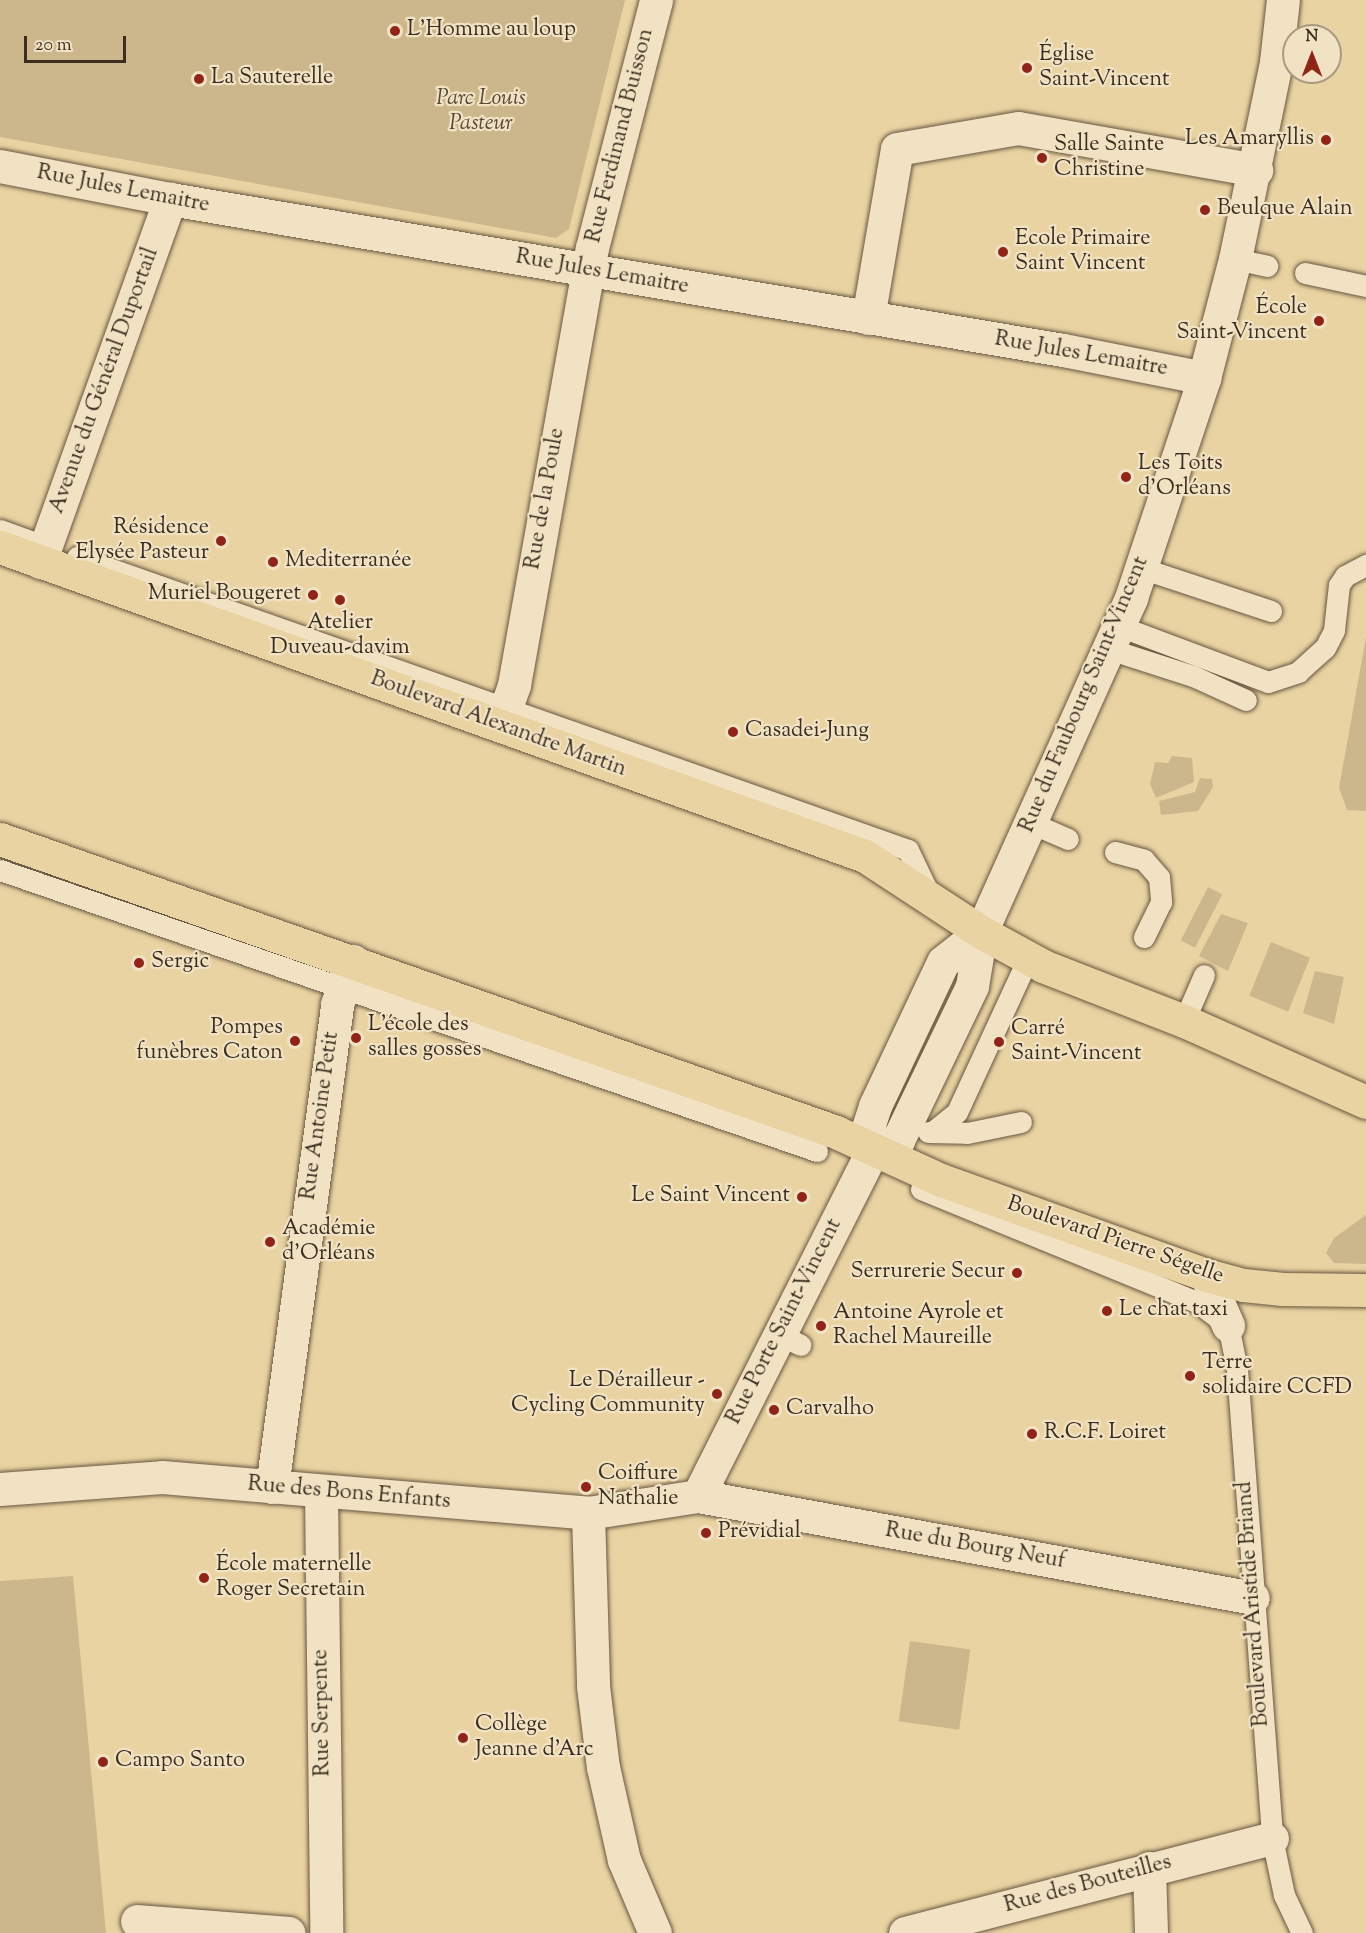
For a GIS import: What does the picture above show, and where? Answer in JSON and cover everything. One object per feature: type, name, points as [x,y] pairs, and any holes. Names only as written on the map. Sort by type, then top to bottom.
[{"type":"main road","name":"Boulevard Alexandre Martin","points":[[0,547],[43,554],[503,717],[865,856],[981,932]]},
{"type":"main road","points":[[0,839],[348,975],[836,1132],[886,1144]]},
{"type":"main road","points":[[981,932],[1028,958],[1184,1021],[1366,1102]]},
{"type":"main road","name":"Boulevard Pierre Ségelle","points":[[886,1144],[941,1180],[1206,1275],[1243,1285],[1283,1289],[1366,1290]]},
{"type":"street","name":"Rue Ferdinand Buisson","points":[[588,272],[656,0]]},
{"type":"street","name":"Rue du Faubourg Saint-Vincent","points":[[1283,0],[1284,24]]},
{"type":"street","name":"Rue du Faubourg Saint-Vincent","points":[[886,1144],[867,1130],[875,1106],[943,962],[981,932],[1114,638],[1141,568],[1204,378],[1282,75]]},
{"type":"street","points":[[868,318],[897,148],[1018,128],[1256,170]]},
{"type":"street","name":"Rue Jules Lemaitre","points":[[0,166],[170,199],[868,318],[1204,378]]},
{"type":"street","name":"Avenue du Général Duportail","points":[[43,554],[170,199]]},
{"type":"street","name":"Rue de la Poule","points":[[503,717],[514,685],[588,272]]},
{"type":"street","name":"Rue Antoine Petit","points":[[272,1487],[337,1004],[348,975]]},
{"type":"street","name":"Rue Porte Saint-Vincent","points":[[698,1496],[790,1339],[886,1144]]},
{"type":"street","name":"Boulevard Aristide Briand","points":[[1206,1275],[1228,1325]]},
{"type":"street","name":"Rue des Bons Enfants","points":[[0,1489],[162,1477],[321,1493],[588,1513],[698,1496]]},
{"type":"street","name":"Rue Serpente","points":[[321,1493],[326,1933]]},
{"type":"street","name":"Rue du Bourg Neuf","points":[[698,1496],[1253,1598]]},
{"type":"street","points":[[588,1513],[593,1686],[603,1767],[624,1860],[655,1933]]},
{"type":"street","name":"Rue des Bouteilles","points":[[905,1933],[1272,1838]]},
{"type":"street","points":[[1149,1868],[1151,1933]]},
{"type":"street","points":[[137,1921],[289,1933]]},
{"type":"lane","points":[[1235,259],[1267,266]]},
{"type":"lane","points":[[1305,273],[1366,286]]},
{"type":"lane","points":[[0,530],[43,554]]},
{"type":"lane","points":[[1114,638],[1268,682],[1298,672],[1325,648],[1334,630],[1339,585],[1345,576],[1366,565]]},
{"type":"lane","points":[[1141,568],[1271,611]]},
{"type":"lane","points":[[1114,638],[1246,700]]},
{"type":"lane","points":[[1030,823],[1068,838]]},
{"type":"lane","points":[[1116,852],[1144,860],[1159,877],[1161,902],[1144,937]]},
{"type":"lane","points":[[0,870],[348,975],[817,1150]]},
{"type":"lane","points":[[934,1130],[957,1112],[1028,958]]},
{"type":"lane","points":[[1184,1021],[1204,975]]},
{"type":"lane","points":[[886,1144],[934,1130],[967,1132],[1021,1122]]},
{"type":"lane","points":[[921,1190],[1197,1302],[1228,1325]]},
{"type":"lane","name":"Boulevard Aristide Briand","points":[[1228,1325],[1237,1370],[1272,1838],[1284,1895],[1302,1933]]},
{"type":"green space","name":"Parc Louis Pasteur","points":[[0,0],[625,0],[569,229],[556,238],[0,137]]},
{"type":"green space","points":[[1366,637],[1366,811],[1347,810],[1339,788]]},
{"type":"green space","points":[[1172,756],[1192,758],[1194,782],[1156,798],[1150,784],[1155,762],[1168,763]]},
{"type":"green space","points":[[1200,778],[1212,779],[1213,787],[1198,811],[1161,815],[1159,801],[1195,792]]},
{"type":"green space","points":[[1208,887],[1222,894],[1195,948],[1181,940]]},
{"type":"green space","points":[[1221,914],[1248,923],[1228,971],[1199,956]]},
{"type":"green space","points":[[1271,942],[1310,958],[1288,1012],[1249,996]]},
{"type":"green space","points":[[1315,971],[1344,977],[1334,1024],[1303,1013]]},
{"type":"green space","points":[[1366,1215],[1366,1264],[1334,1263],[1326,1253],[1334,1238]]},
{"type":"green space","name":"Campo Santo","points":[[73,1576],[106,1933],[0,1933],[0,1581]]},
{"type":"green space","points":[[910,1641],[970,1649],[959,1730],[899,1721]]},
{"type":"place","name":"L'Homme au loup","points":[[395,31]]},
{"type":"place","name":"Église Saint-Vincent","points":[[1027,68]]},
{"type":"place","name":"La Sauterelle","points":[[199,79]]},
{"type":"place","name":"Les Amaryllis","points":[[1326,140]]},
{"type":"place","name":"Salle Sainte Christine","points":[[1042,158]]},
{"type":"place","name":"Beulque Alain","points":[[1205,210]]},
{"type":"place","name":"Ecole Primaire Saint Vincent","points":[[1003,252]]},
{"type":"place","name":"École Saint-Vincent","points":[[1319,321]]},
{"type":"place","name":"Les Toits d'Orléans","points":[[1126,477]]},
{"type":"place","name":"Résidence Elysée Pasteur","points":[[221,541]]},
{"type":"place","name":"Mediterranée","points":[[273,562]]},
{"type":"place","name":"Muriel Bougeret","points":[[313,595]]},
{"type":"place","name":"Atelier Duveau-davim","points":[[340,600]]},
{"type":"place","name":"Casadei-Jung","points":[[733,732]]},
{"type":"place","name":"Sergic","points":[[139,963]]},
{"type":"place","name":"L'école des salles gosses","points":[[356,1038]]},
{"type":"place","name":"Pompes funèbres Caton","points":[[295,1041]]},
{"type":"place","name":"Carré Saint-Vincent","points":[[999,1042]]},
{"type":"place","name":"Le Saint Vincent","points":[[802,1197]]},
{"type":"place","name":"Académie d'Orléans","points":[[270,1242]]},
{"type":"place","name":"Serrurerie Secur","points":[[1017,1273]]},
{"type":"place","name":"Le chat taxi","points":[[1107,1311]]},
{"type":"place","name":"Antoine Ayrole et Rachel Maureille","points":[[821,1326]]},
{"type":"place","name":"Terre solidaire CCFD","points":[[1190,1376]]},
{"type":"place","name":"Le Dérailleur - Cycling Community","points":[[717,1394]]},
{"type":"place","name":"Carvalho","points":[[774,1410]]},
{"type":"place","name":"R.C.F. Loiret","points":[[1032,1434]]},
{"type":"place","name":"Coiffure Nathalie","points":[[586,1487]]},
{"type":"place","name":"Prévidial","points":[[706,1533]]},
{"type":"place","name":"École maternelle Roger Secretain","points":[[204,1578]]},
{"type":"place","name":"Collège Jeanne d'Arc","points":[[463,1738]]},
{"type":"place","name":"Campo Santo","points":[[103,1762]]}]
